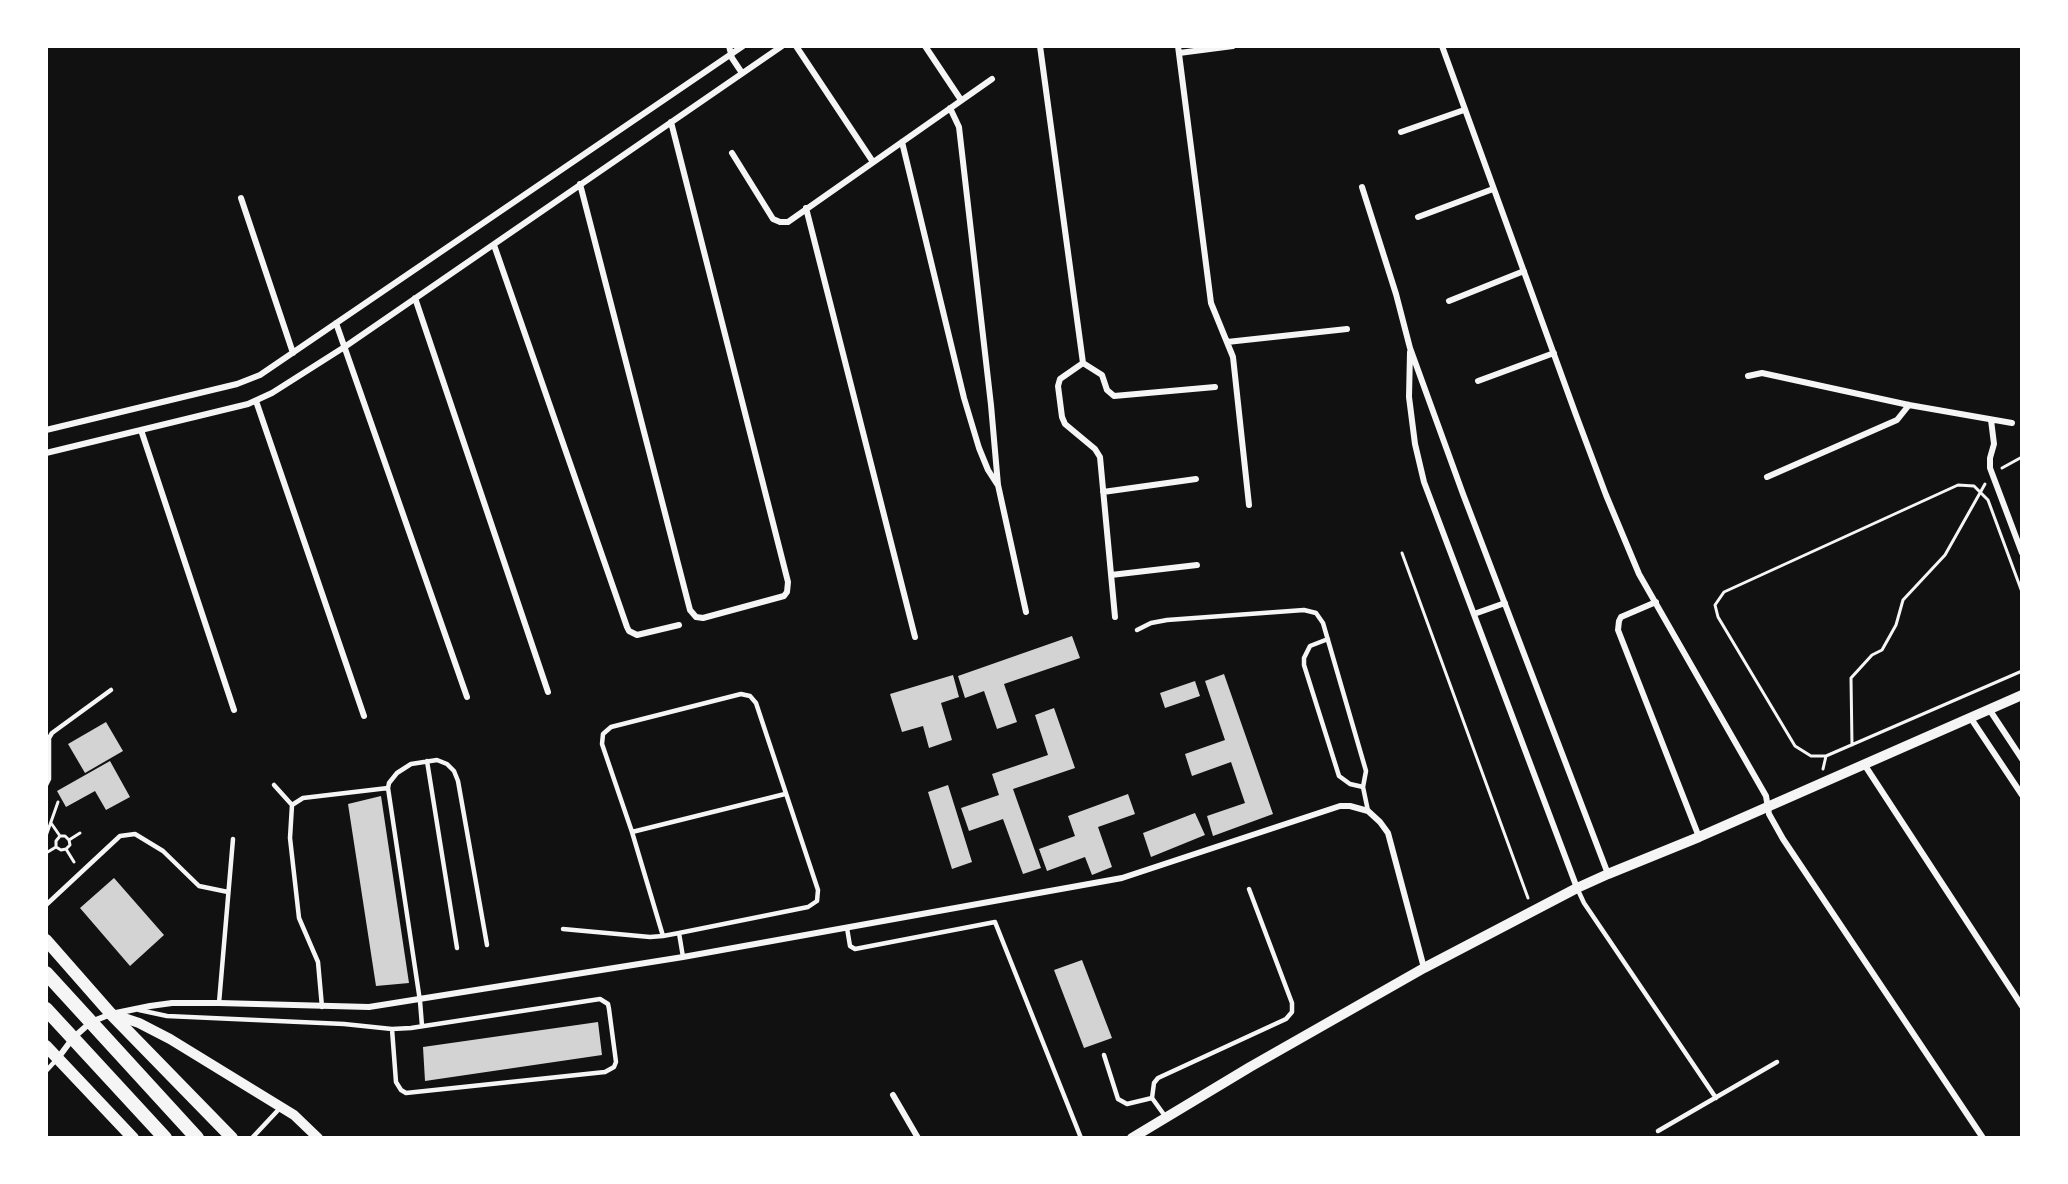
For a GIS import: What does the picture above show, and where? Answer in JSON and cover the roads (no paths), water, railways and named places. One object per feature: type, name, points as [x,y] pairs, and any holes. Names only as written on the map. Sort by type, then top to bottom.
[{"type":"main road","points":[[46,940],[111,1014],[232,1137]]},
{"type":"main road","points":[[46,973],[197,1137]]},
{"type":"main road","points":[[46,1009],[165,1137]]},
{"type":"main road","points":[[46,1046],[132,1137]]},
{"type":"street","points":[[729,46],[742,73]]},
{"type":"street","points":[[46,430],[248,382],[743,46]]},
{"type":"street","points":[[46,453],[256,401],[346,346],[782,46]]},
{"type":"street","points":[[796,46],[873,162]]},
{"type":"street","points":[[925,46],[962,100]]},
{"type":"street","points":[[1041,46],[1083,363]]},
{"type":"street","points":[[1233,46],[1178,50],[1211,303],[1233,357],[1249,505]]},
{"type":"street","points":[[1442,46],[1576,415],[1639,574],[1766,796],[1767,807],[1774,825],[1983,1137]]},
{"type":"street","points":[[732,153],[776,221],[788,222],[992,79]]},
{"type":"street","points":[[950,108],[959,127],[998,485],[1026,612]]},
{"type":"street","points":[[1401,132],[1464,110]]},
{"type":"street","points":[[580,184],[690,610],[696,617],[704,618],[779,598],[787,592],[788,582],[671,122]]},
{"type":"street","points":[[902,142],[964,398],[979,448],[988,470],[998,485]]},
{"type":"street","points":[[1362,188],[1396,294],[1410,348],[1608,873]]},
{"type":"street","points":[[1418,217],[1493,189]]},
{"type":"street","points":[[241,198],[292,353]]},
{"type":"street","points":[[806,208],[915,638]]},
{"type":"street","points":[[494,245],[627,627],[633,634],[642,635],[679,625]]},
{"type":"street","points":[[1449,301],[1524,271]]},
{"type":"street","points":[[415,298],[548,692]]},
{"type":"street","points":[[336,324],[346,346],[467,697]]},
{"type":"street","points":[[1227,342],[1347,329]]},
{"type":"street","points":[[1410,348],[1409,397],[1415,444],[1424,482],[1577,888]]},
{"type":"street","points":[[1478,381],[1554,353]]},
{"type":"street","points":[[1083,363],[1102,375],[1107,390],[1114,396],[1215,387]]},
{"type":"street","points":[[1083,363],[1060,379],[1058,386],[1065,424],[1098,452],[1115,617]]},
{"type":"street","points":[[1748,376],[1762,373],[1909,405],[2012,423]]},
{"type":"street","points":[[256,401],[364,716]]},
{"type":"street","points":[[1767,477],[1898,420],[1909,405]]},
{"type":"street","points":[[1991,420],[1994,444],[1990,458],[1992,474],[2022,554]]},
{"type":"street","points":[[141,430],[234,710]]},
{"type":"street","points":[[1103,492],[1196,479]]},
{"type":"street","points":[[1111,575],[1197,565]]},
{"type":"street","points":[[1656,602],[1621,616],[1618,621],[1618,630],[1699,837]]},
{"type":"street","points":[[1474,614],[1505,603]]},
{"type":"street","points":[[1132,1137],[1424,968],[1577,888],[2022,695]]},
{"type":"street","points":[[1989,710],[2022,759]]},
{"type":"street","points":[[1970,717],[2022,795]]},
{"type":"street","points":[[1864,764],[2022,1006]]},
{"type":"street","points":[[58,1058],[73,1038],[91,1022],[111,1014],[136,1009],[172,1003],[369,1007],[683,957],[1122,878],[1331,808],[1350,806],[1368,811],[1380,822],[1388,834],[1424,968]]},
{"type":"street","points":[[111,1014],[155,1031],[294,1115],[318,1137]]},
{"type":"street","points":[[893,1095],[918,1137]]},
{"type":"lane","points":[[1137,630],[1167,620],[1304,610],[1316,613],[1321,618],[1328,639],[1366,771],[1363,787],[1368,811]]},
{"type":"lane","points":[[1328,639],[1310,646],[1304,658],[1304,665],[1339,776],[1350,784],[1363,787]]},
{"type":"lane","points":[[46,785],[49,778],[50,735],[111,690]]},
{"type":"lane","points":[[562,929],[647,938],[663,936],[679,933],[808,907],[817,901],[818,890],[756,703],[750,696],[741,694],[611,727],[603,734],[602,744],[632,832],[663,936]]},
{"type":"lane","points":[[422,1026],[388,788],[392,778],[402,768],[411,764],[437,760],[447,764],[454,771],[458,781],[487,945]]},
{"type":"lane","points":[[427,761],[457,948]]},
{"type":"lane","points":[[274,785],[292,805],[291,849],[298,918],[318,962],[322,1007]]},
{"type":"lane","points":[[292,805],[303,798],[388,788]]},
{"type":"lane","points":[[632,832],[785,794]]},
{"type":"lane","points":[[46,905],[120,836],[135,834],[163,851],[200,886],[228,892]]},
{"type":"lane","points":[[219,1003],[233,838]]},
{"type":"lane","points":[[1577,888],[1584,903],[1716,1098]]},
{"type":"lane","points":[[1167,1118],[1152,1098],[1154,1083],[1161,1076],[1286,1019],[1292,1012],[1292,1003],[1249,889]]},
{"type":"lane","points":[[847,928],[850,946],[855,949],[995,922],[1081,1137]]},
{"type":"lane","points":[[679,933],[683,957]]},
{"type":"lane","points":[[136,1009],[167,1016],[392,1029],[600,999],[608,1004],[616,1062],[614,1067],[605,1072],[405,1093],[396,1082],[392,1029]]},
{"type":"lane","points":[[1104,1055],[1118,1099],[1127,1104],[1152,1098]]},
{"type":"lane","points":[[46,1071],[58,1058]]},
{"type":"lane","points":[[1658,1131],[1777,1062]]},
{"type":"lane","points":[[252,1137],[281,1107]]}]
